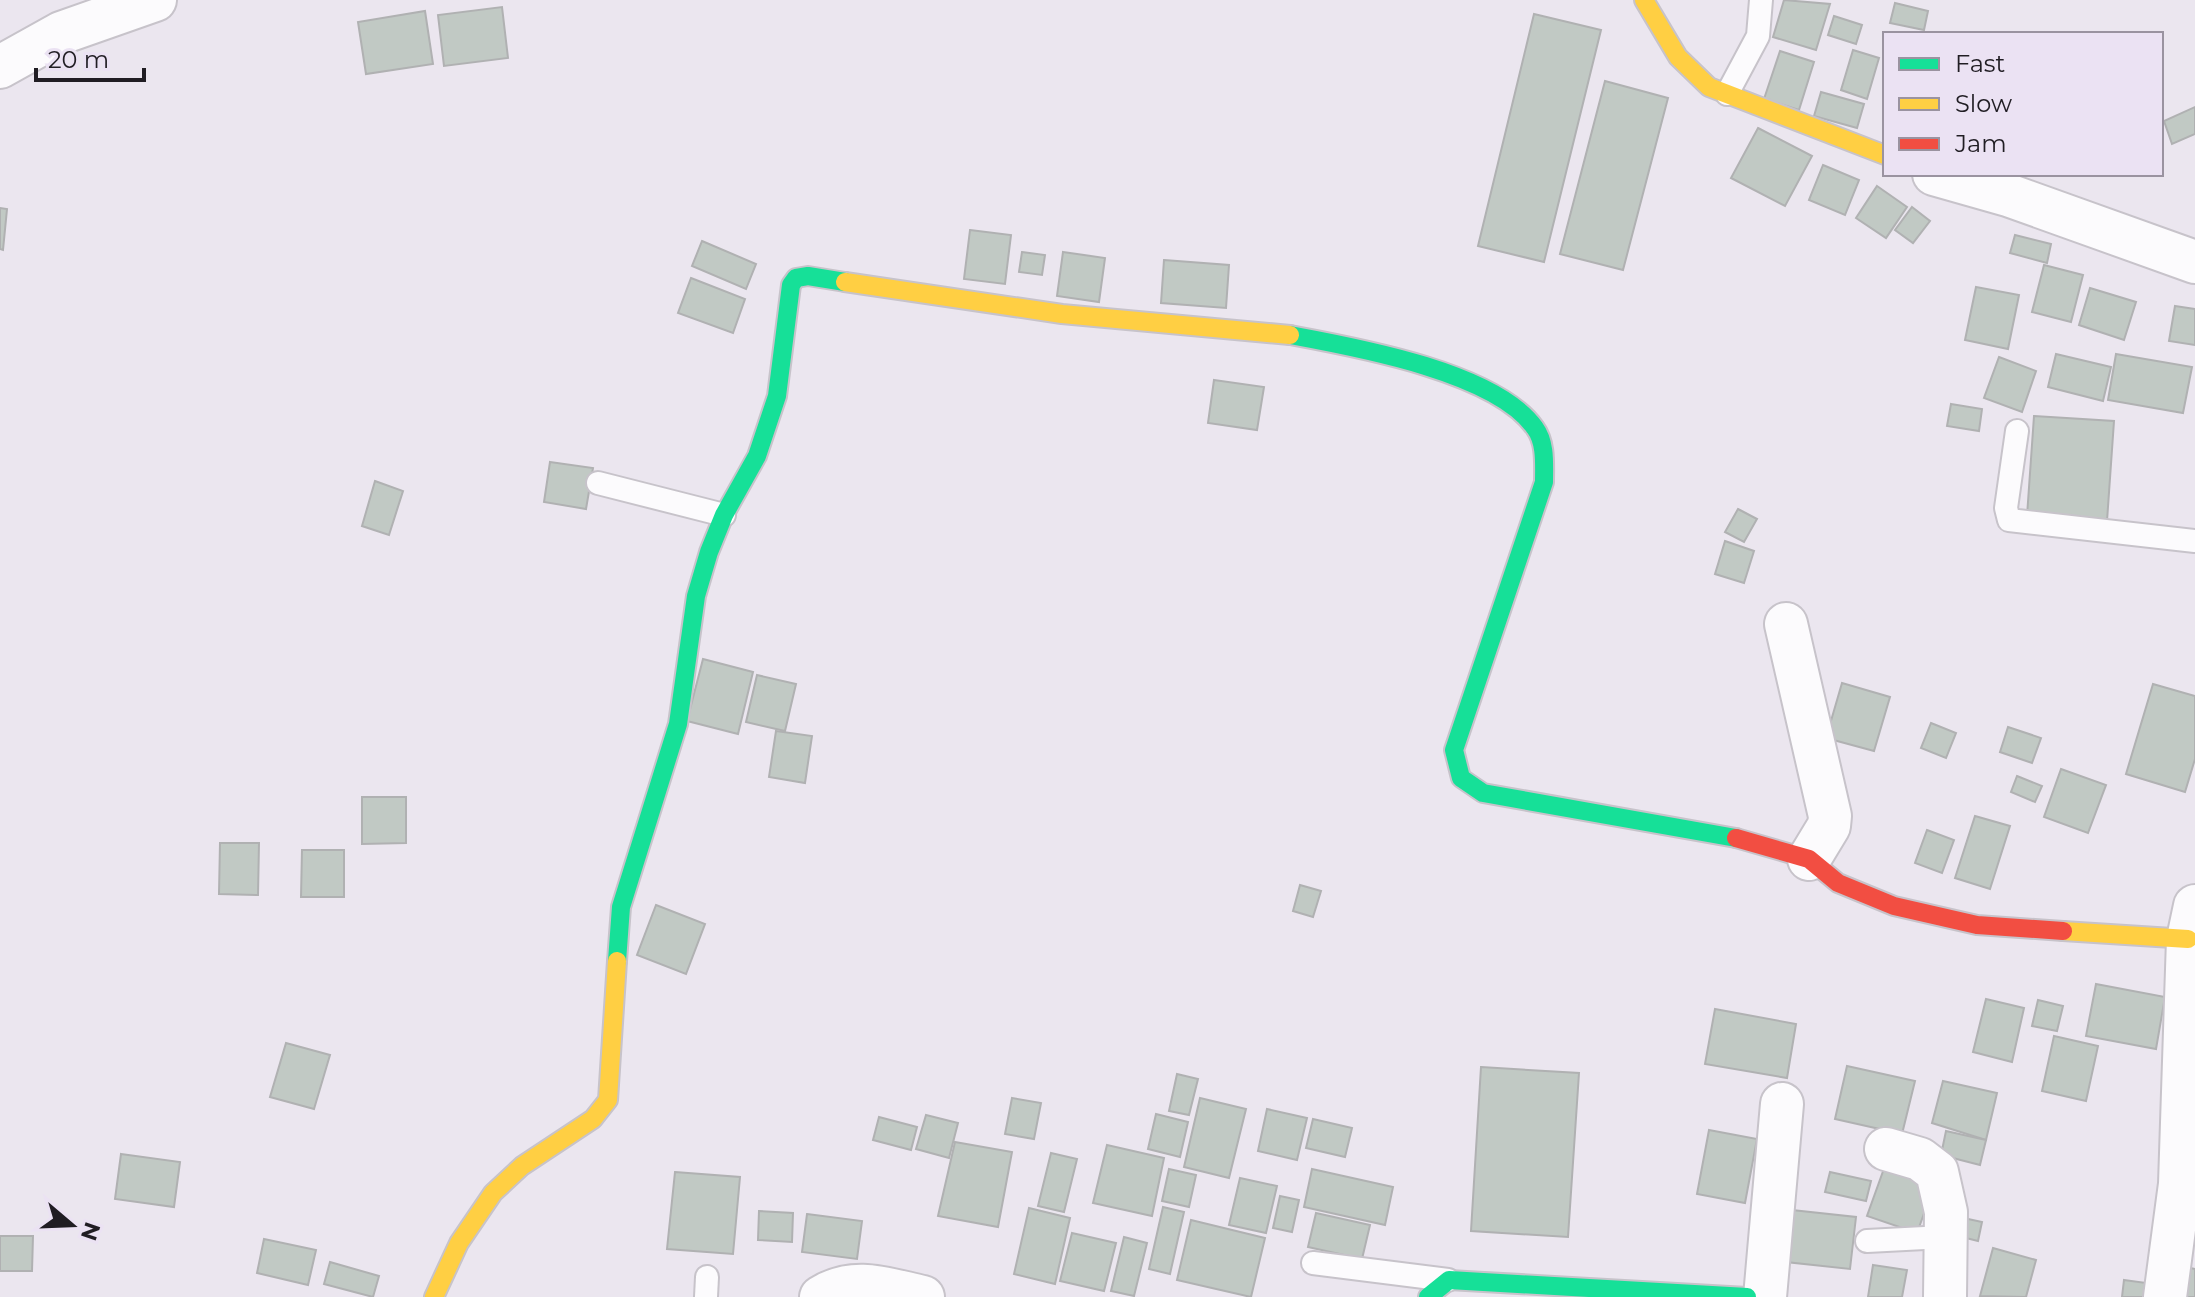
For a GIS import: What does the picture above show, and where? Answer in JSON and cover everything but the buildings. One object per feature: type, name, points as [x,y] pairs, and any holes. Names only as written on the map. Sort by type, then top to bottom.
[{"type":"street","points":[[0,67],[61,33],[155,0]]},
{"type":"street","points":[[1644,0],[1678,57],[1709,87],[1883,154]]},
{"type":"street","points":[[1941,176],[2008,195],[2195,262]]},
{"type":"street","points":[[434,1297],[447,1261],[483,1207],[520,1168],[597,1116],[608,1100],[621,907],[669,761],[678,724],[696,596],[724,515],[757,456],[777,396],[791,285],[796,278],[808,276],[1062,314],[1285,334],[1385,352],[1497,395],[1535,428],[1544,452],[1544,482],[1454,750],[1461,778],[1483,793],[1741,839],[1809,859],[1838,883],[1894,906],[1977,925],[2191,938],[2180,1184],[2165,1297]]},
{"type":"street","points":[[1786,624],[1830,816],[1829,826],[1809,859]]},
{"type":"street","points":[[1765,1297],[1782,1104]]},
{"type":"street","points":[[1886,1149],[1920,1159],[1937,1172],[1946,1212],[1945,1297]]},
{"type":"street","points":[[1428,1297],[1449,1280],[1747,1297]]},
{"type":"street","points":[[821,1297],[840,1285],[873,1285],[923,1297]]},
{"type":"lane","points":[[1727,94],[1758,36],[1761,0]]},
{"type":"lane","points":[[2017,431],[2006,508],[2009,520],[2195,541]]},
{"type":"lane","points":[[598,483],[724,515]]},
{"type":"lane","points":[[1867,1241],[1944,1237]]},
{"type":"lane","points":[[1313,1263],[1449,1280]]},
{"type":"traffic: fast","points":[[617,961],[621,907],[678,724],[696,596],[709,552],[724,515],[757,456],[777,396],[791,285],[796,278],[808,276],[845,282]]},
{"type":"traffic: fast","points":[[1290,335],[1386,355],[1457,377],[1516,408],[1535,428],[1541,440],[1544,482],[1454,750],[1461,778],[1483,793],[1736,838]]},
{"type":"traffic: fast","points":[[1428,1297],[1449,1280],[1747,1297]]},
{"type":"traffic: slow","points":[[1644,0],[1678,57],[1709,87],[1883,154]]},
{"type":"traffic: slow","points":[[845,282],[1062,314],[1290,335]]},
{"type":"traffic: slow","points":[[2063,931],[2188,939]]},
{"type":"traffic: slow","points":[[434,1297],[459,1243],[493,1193],[522,1166],[593,1119],[608,1100],[617,961]]},
{"type":"traffic: jam","points":[[1736,838],[1809,859],[1838,883],[1894,906],[1977,925],[2063,931]]}]
